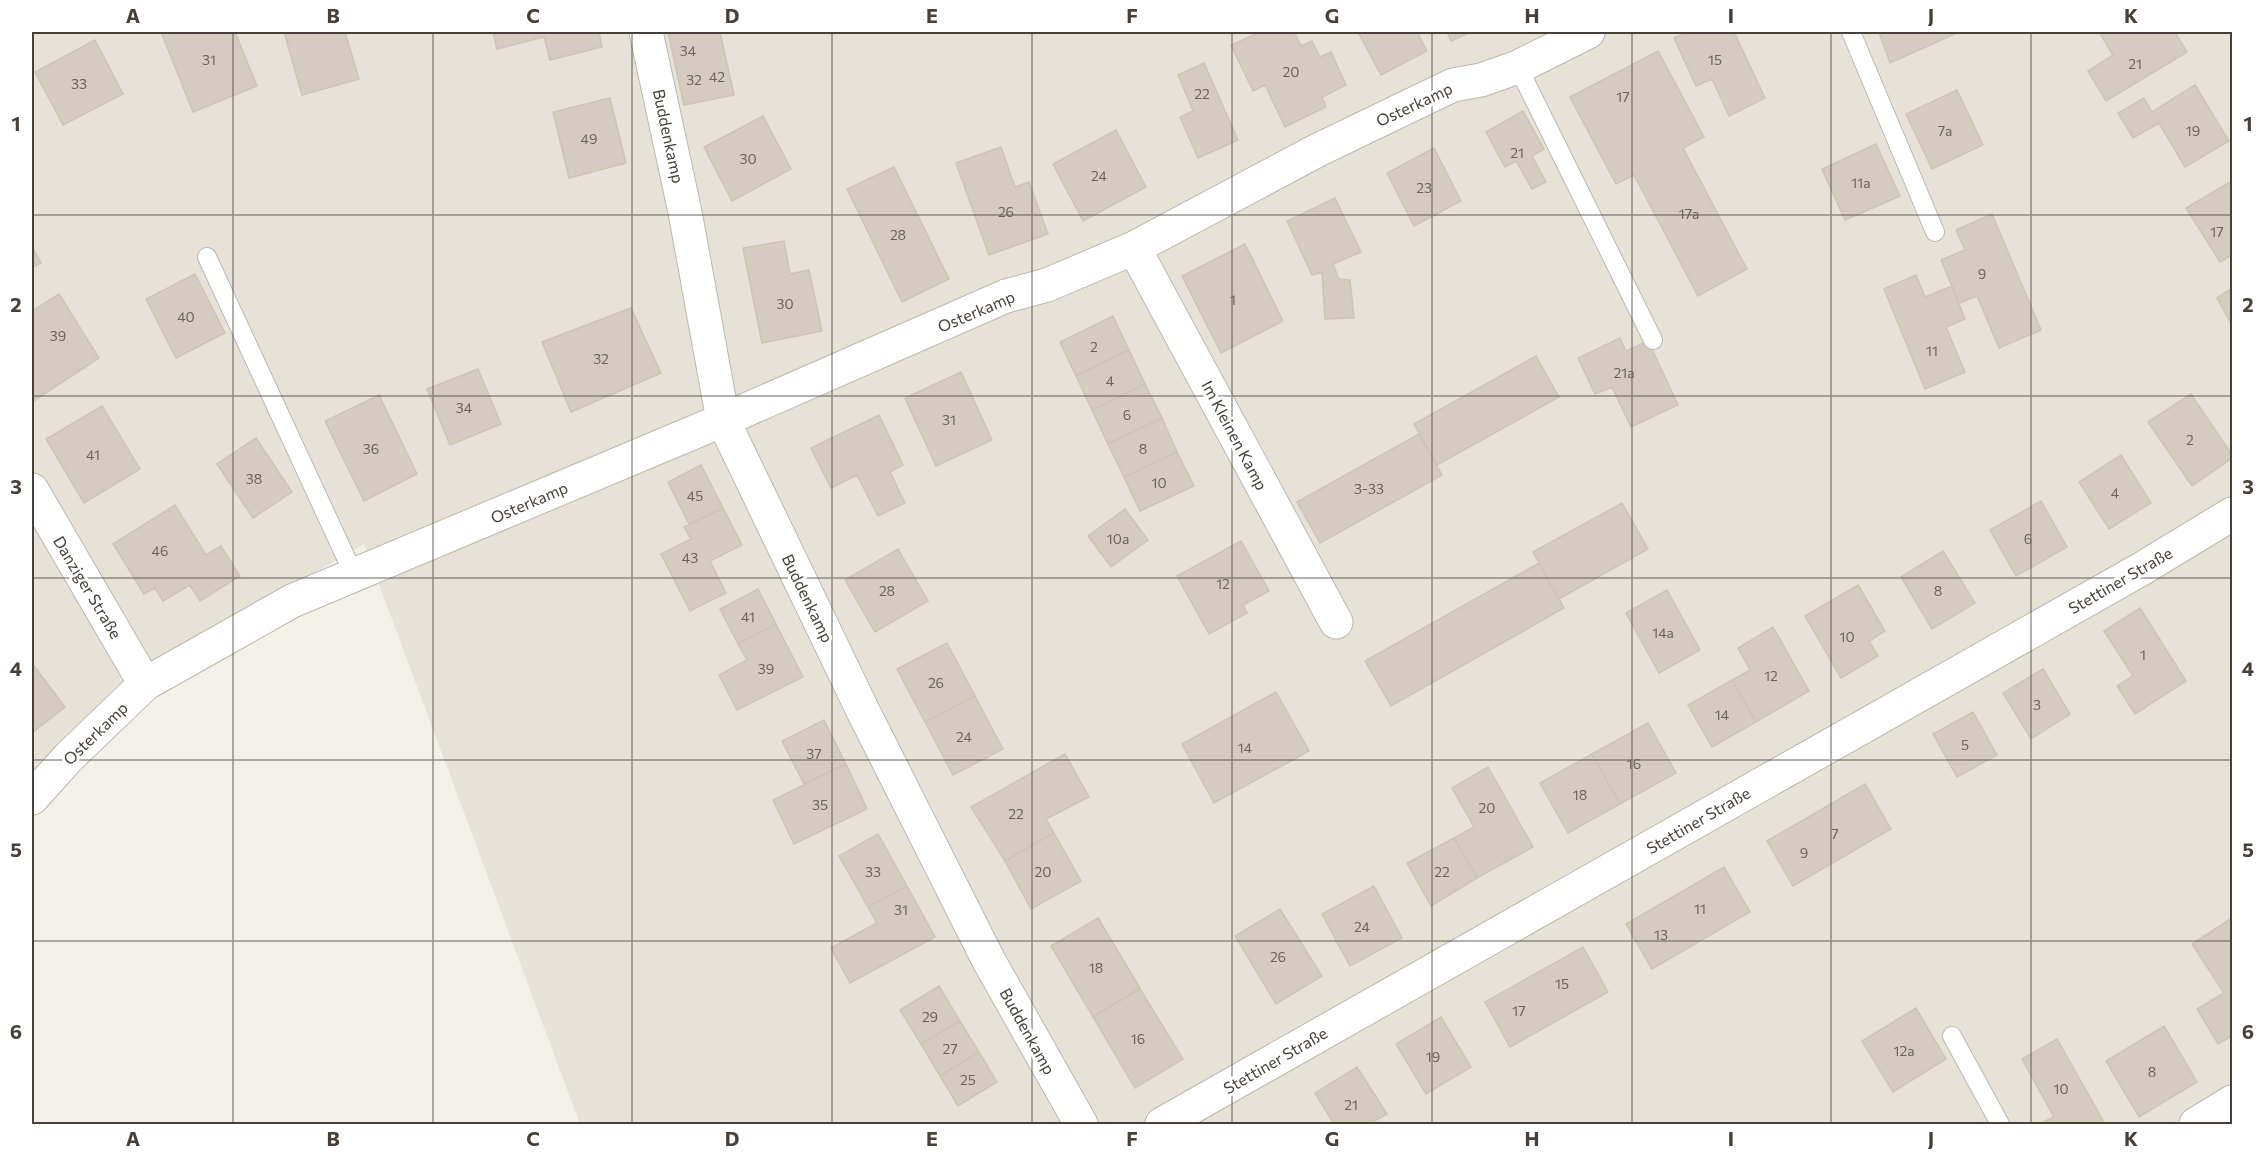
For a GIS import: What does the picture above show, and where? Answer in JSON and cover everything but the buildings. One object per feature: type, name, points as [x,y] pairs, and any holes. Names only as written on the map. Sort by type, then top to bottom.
[{"type":"street","name":"Buddenkamp","points":[[646,32],[685,212],[723,420],[863,711],[989,961],[1081,1125]]},
{"type":"street","name":"Osterkamp","points":[[32,798],[68,758],[145,684],[292,601],[723,420],[1006,296],[1047,285],[1134,248],[1318,150],[1443,90],[1518,67],[1588,32]]},
{"type":"street","name":"Im Kleinen Kamp","points":[[1134,248],[1336,622]]},
{"type":"street","name":"Danziger Straße","points":[[32,490],[145,684]]},
{"type":"street","name":"Stettiner Straße","points":[[1162,1125],[2132,574],[2232,514]]},
{"type":"street","points":[[2196,1125],[2232,1102]]},
{"type":"lane","points":[[1851,32],[1935,232]]},
{"type":"lane","points":[[1518,67],[1653,340]]},
{"type":"lane","points":[[207,257],[354,575]]},
{"type":"lane","points":[[1952,1036],[2000,1125]]},
{"type":"shaded area","points":[[32,32],[2232,32],[2232,1124],[580,1124],[364,544],[122,686],[32,787]]}]
